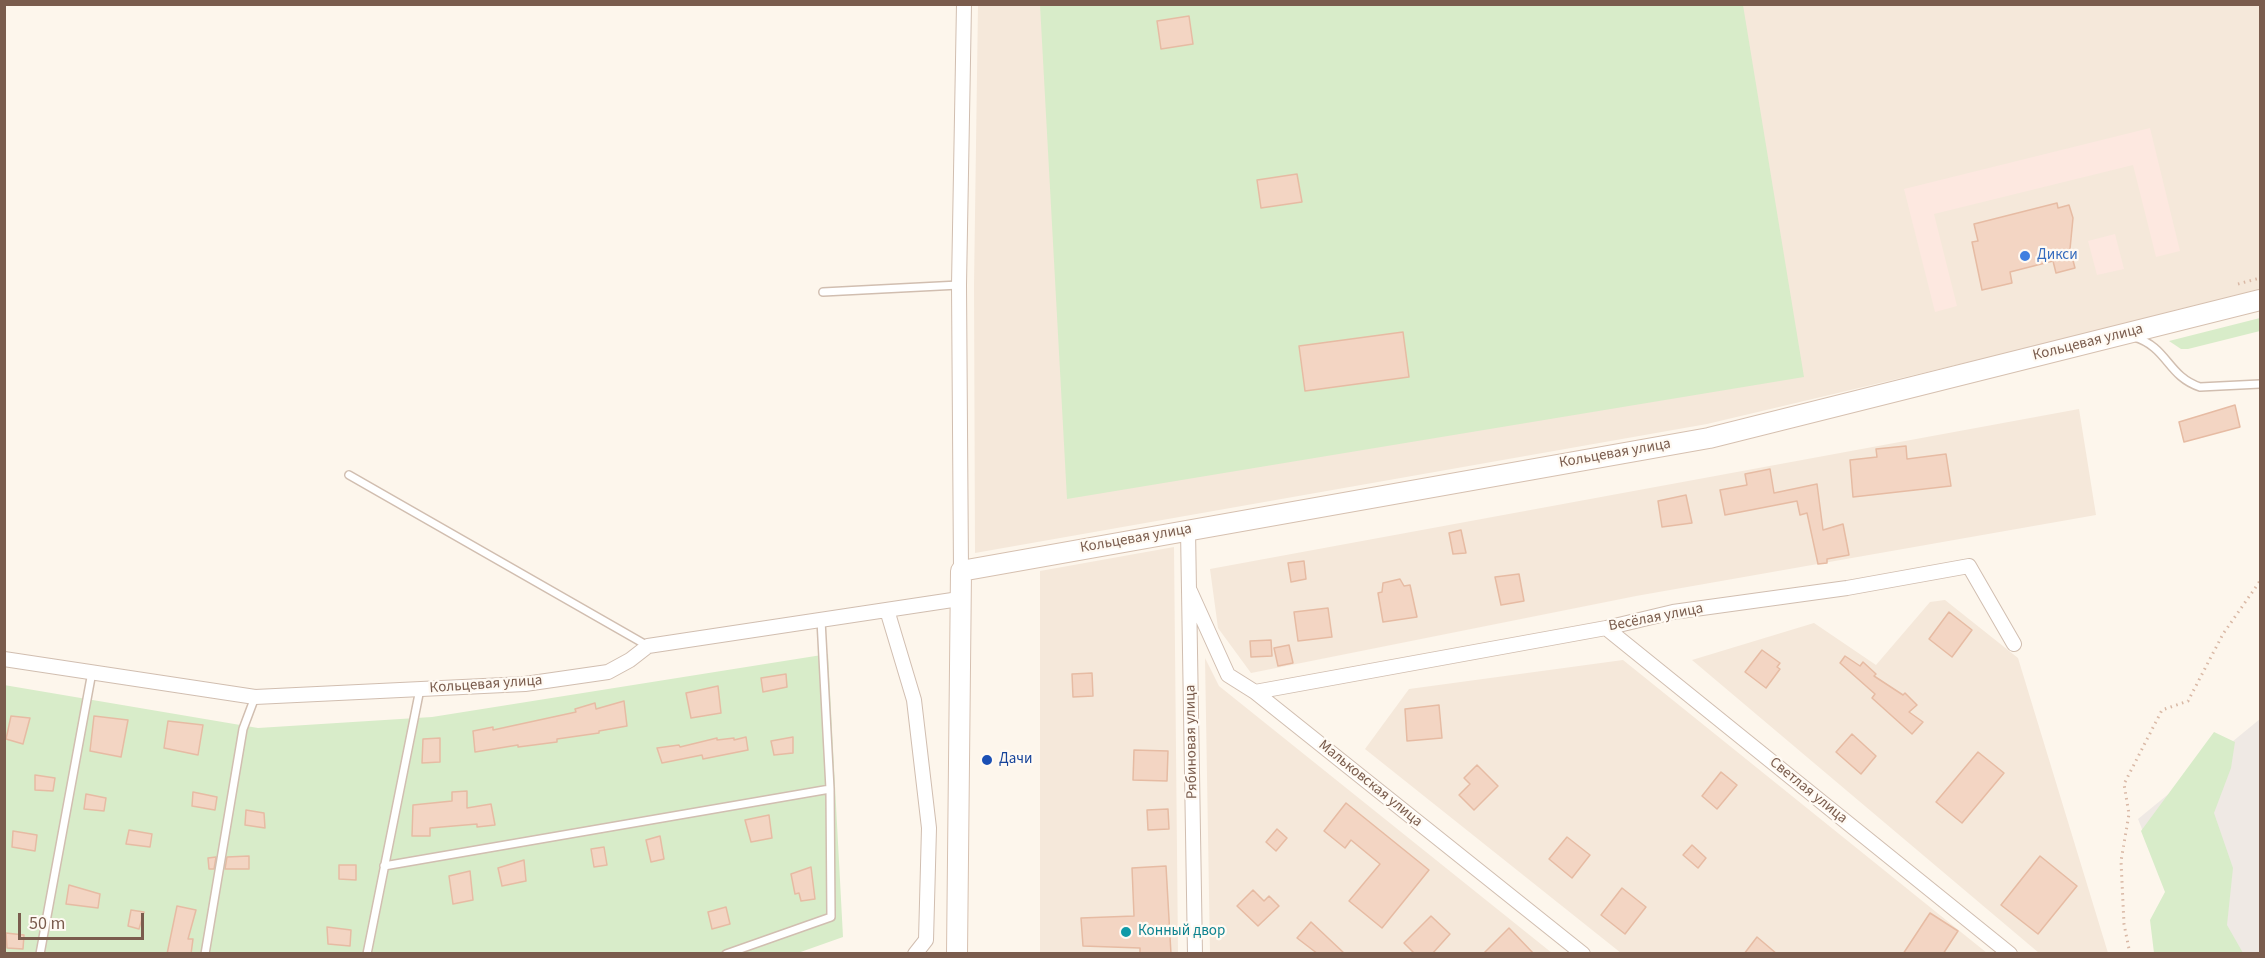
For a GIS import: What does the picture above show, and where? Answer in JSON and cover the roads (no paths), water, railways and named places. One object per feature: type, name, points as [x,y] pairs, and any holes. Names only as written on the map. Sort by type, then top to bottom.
[{"type":"street","points":[[957,954],[961,571],[959,285],[964,4]]},
{"type":"street","name":"Кольцевая улица","points":[[961,571],[1710,438],[2260,300]]},
{"type":"street","name":"Рябиновая улица","points":[[1188,530],[1195,954]]},
{"type":"street","name":"Весёлая улица","points":[[1255,692],[1606,628],[1673,612],[1847,588],[1969,566],[2013,644]]},
{"type":"street","name":"Мальковская улица","points":[[1190,591],[1228,675],[1255,692],[1582,954]]},
{"type":"street","name":"Кольцевая улица","points":[[4,658],[255,697],[525,684],[608,672],[630,660],[648,646],[959,599]]},
{"type":"street","points":[[887,610],[914,700],[928,828],[926,940],[915,954]]},
{"type":"street","name":"Светлая улица","points":[[1606,628],[2010,954]]},
{"type":"lane","points":[[823,292],[959,285]]},
{"type":"lane","points":[[2117,335],[2132,336],[2150,342],[2158,348],[2176,374],[2190,384],[2200,387],[2260,384]]},
{"type":"lane","points":[[349,475],[648,646]]},
{"type":"lane","points":[[726,954],[831,917],[830,789],[821,620]]},
{"type":"lane","points":[[39,954],[92,672]]},
{"type":"lane","points":[[367,954],[420,689]]},
{"type":"lane","points":[[205,954],[243,729],[255,697]]},
{"type":"lane","points":[[384,866],[830,789]]},
{"type":"place","name":"Дикси","points":[[2025,256]]},
{"type":"place","name":"Дачи","points":[[987,760]]},
{"type":"place","name":"Конный двор","points":[[1126,932]]}]
